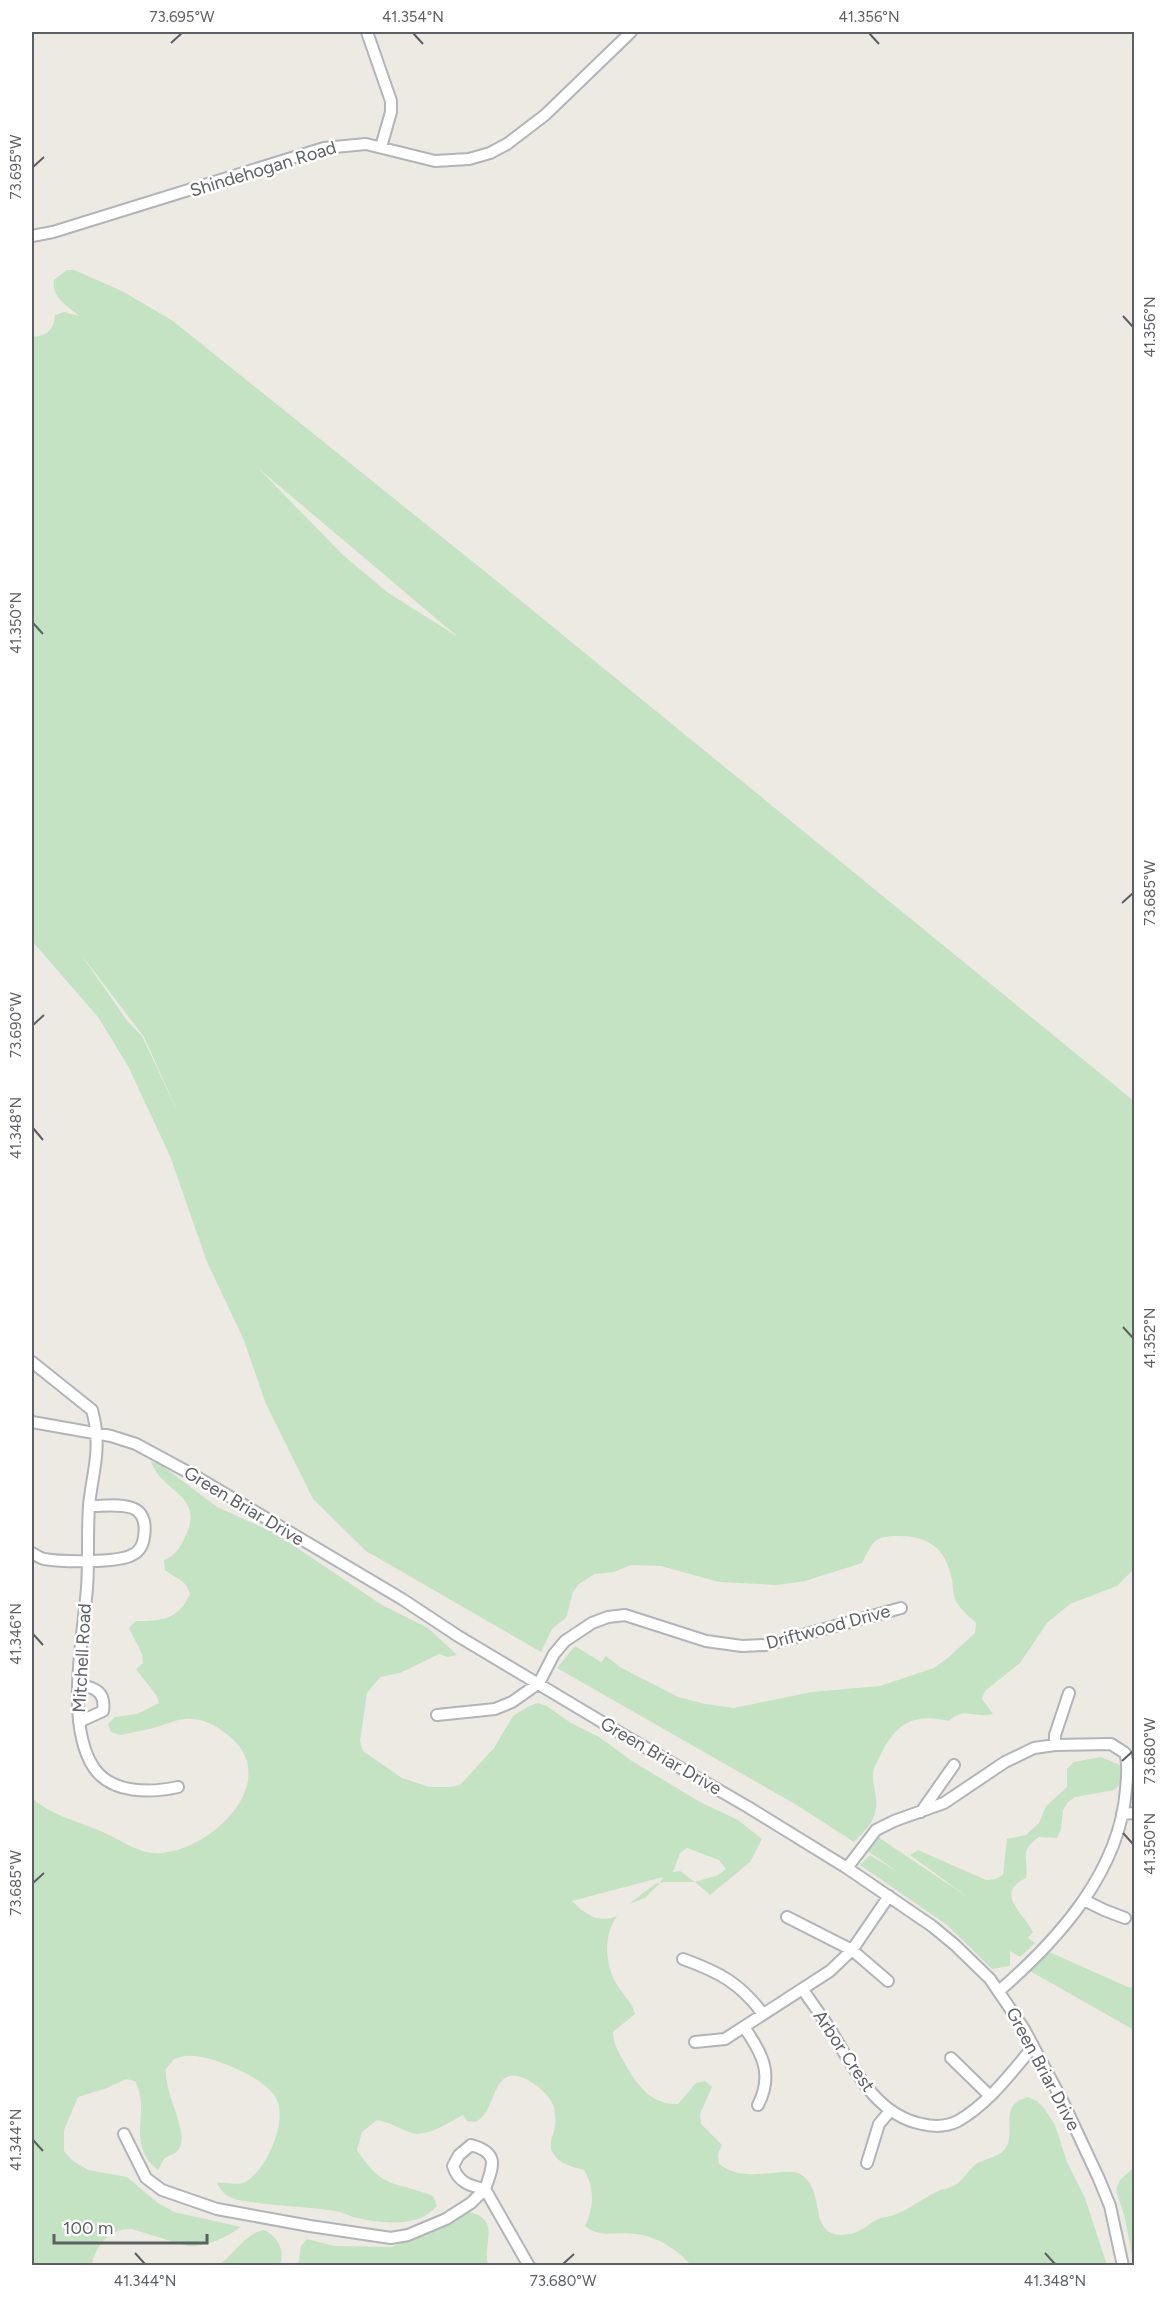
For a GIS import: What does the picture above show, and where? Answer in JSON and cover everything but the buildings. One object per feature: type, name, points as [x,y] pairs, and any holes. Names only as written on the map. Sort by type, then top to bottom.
[{"type":"street","points":[[367,32],[391,101],[391,112],[381,147]]},
{"type":"street","name":"Shindehogan Road","points":[[32,236],[52,232],[324,148],[355,144],[381,147],[435,161],[470,159],[490,153],[507,144],[545,115],[631,32]]},
{"type":"street","points":[[32,1362],[92,1410],[97,1434]]},
{"type":"street","name":"Green Briar Drive","points":[[32,1422],[111,1436],[136,1444],[185,1471],[402,1599],[458,1636],[847,1868],[955,1945],[999,1991],[1063,2102],[1110,2206],[1123,2265]]},
{"type":"street","name":"Mitchell Road","points":[[97,1434],[89,1506],[78,1685],[79,1730],[85,1751],[94,1768],[104,1779],[143,1792],[178,1787]]},
{"type":"street","points":[[32,1553],[42,1559],[87,1561],[132,1556],[140,1549],[144,1541],[146,1524],[139,1511],[133,1506],[89,1506]]},
{"type":"street","name":"Driftwood Drive","points":[[539,1683],[554,1654],[565,1641],[592,1623],[608,1617],[625,1615],[705,1641],[742,1646],[766,1645],[900,1608]]},
{"type":"street","points":[[437,1715],[495,1709],[512,1702],[539,1683]]},
{"type":"street","points":[[78,1685],[96,1688],[102,1695],[104,1703],[103,1711],[79,1722]]},
{"type":"street","points":[[1054,1745],[1055,1735],[1069,1693]]},
{"type":"street","points":[[847,1868],[876,1830],[944,1803],[1005,1762],[1034,1748],[1054,1745],[1112,1744],[1130,1751],[1122,1814],[1115,1845],[1084,1900],[1040,1953],[999,1991]]},
{"type":"street","points":[[921,1812],[954,1766]]},
{"type":"street","points":[[1122,1814],[1134,1813]]},
{"type":"street","name":"Arbor Crest","points":[[695,2042],[724,2039],[830,1971],[852,1950],[889,1896]]},
{"type":"street","points":[[1084,1900],[1104,1911],[1125,1918]]},
{"type":"street","points":[[787,1917],[852,1950],[888,1981]]},
{"type":"street","points":[[683,1959],[703,1966],[736,1984],[748,1994],[763,2014]]},
{"type":"street","name":"Arbor Crest","points":[[803,1990],[867,2088],[890,2110],[911,2122],[935,2127],[955,2122],[990,2096],[1033,2047]]},
{"type":"street","points":[[744,2027],[757,2047],[765,2067],[766,2090],[758,2105]]},
{"type":"street","points":[[951,2058],[990,2096]]},
{"type":"street","points":[[867,2163],[879,2124],[890,2110]]},
{"type":"street","points":[[124,2134],[146,2178],[162,2190],[217,2209],[310,2226],[391,2238],[408,2235],[446,2219],[471,2203],[484,2189],[529,2265]]},
{"type":"green space","points":[[67,270],[74,270],[122,291],[173,321],[493,578],[1134,1101],[1134,1569],[1117,1586],[1070,1604],[1047,1623],[1020,1663],[985,1691],[982,1699],[993,1714],[960,1714],[949,1721],[917,1719],[901,1727],[887,1743],[875,1767],[873,1781],[876,1811],[873,1820],[854,1842],[795,1804],[557,1668],[575,1646],[601,1662],[606,1656],[620,1667],[678,1697],[734,1708],[812,1692],[880,1686],[934,1668],[975,1633],[976,1623],[957,1603],[946,1560],[935,1546],[909,1537],[883,1537],[872,1545],[862,1563],[805,1581],[777,1585],[719,1582],[661,1566],[631,1565],[614,1572],[595,1574],[579,1584],[573,1592],[566,1618],[552,1629],[541,1652],[366,1551],[313,1499],[266,1404],[243,1338],[207,1262],[170,1156],[128,1066],[98,1017],[32,941],[32,337],[49,331],[55,315],[64,312],[79,316],[58,297],[54,280]],"holes":[[[258,468],[458,637],[387,592],[343,555]],[[80,953],[144,1037],[181,1119],[142,1036],[128,1022]]]},
{"type":"green space","points":[[151,1462],[160,1464],[217,1507],[275,1533],[382,1605],[428,1628],[457,1655],[448,1657],[439,1654],[400,1673],[380,1677],[367,1693],[360,1741],[363,1751],[402,1778],[430,1787],[460,1785],[494,1748],[513,1716],[538,1703],[599,1737],[632,1761],[700,1802],[738,1820],[762,1839],[750,1862],[710,1895],[695,1882],[660,1883],[663,1877],[572,1901],[582,1910],[598,1918],[617,1916],[609,1933],[607,1953],[615,1981],[631,2003],[635,2014],[613,2032],[616,2045],[627,2067],[644,2090],[651,2096],[668,2103],[678,2104],[696,2083],[705,2081],[712,2087],[700,2114],[701,2124],[722,2145],[718,2154],[719,2164],[742,2173],[795,2172],[802,2175],[813,2190],[819,2215],[826,2229],[837,2235],[851,2234],[878,2219],[901,2212],[936,2192],[955,2185],[976,2164],[1004,2150],[1008,2143],[1012,2107],[1018,2101],[1028,2097],[1037,2101],[1044,2108],[1055,2125],[1067,2162],[1085,2198],[1107,2265],[691,2265],[672,2249],[651,2237],[628,2233],[597,2232],[585,2226],[592,2205],[592,2191],[588,2177],[584,2170],[571,2166],[556,2157],[551,2149],[555,2119],[554,2107],[547,2095],[535,2084],[513,2076],[502,2081],[486,2112],[476,2122],[467,2121],[463,2115],[429,2132],[415,2134],[377,2120],[362,2132],[357,2150],[375,2172],[390,2182],[433,2196],[437,2206],[420,2218],[398,2222],[374,2221],[335,2211],[238,2200],[225,2194],[217,2183],[245,2182],[261,2167],[277,2133],[279,2110],[277,2100],[263,2084],[239,2070],[202,2057],[183,2056],[174,2059],[166,2069],[168,2089],[179,2121],[182,2140],[178,2150],[165,2158],[158,2170],[148,2160],[142,2149],[139,2093],[135,2081],[126,2079],[78,2097],[64,2130],[64,2151],[72,2160],[88,2170],[127,2177],[158,2203],[174,2212],[241,2227],[216,2241],[194,2246],[187,2246],[132,2229],[124,2229],[105,2239],[92,2265],[32,2265],[32,1798],[58,1814],[132,1847],[146,1852],[161,1853],[182,1848],[202,1839],[221,1825],[236,1807],[246,1789],[248,1769],[242,1750],[224,1732],[209,1723],[196,1719],[183,1719],[120,1735],[111,1732],[108,1724],[115,1717],[137,1714],[159,1703],[156,1695],[136,1669],[143,1663],[142,1654],[129,1628],[136,1621],[161,1619],[174,1614],[190,1594],[183,1582],[165,1570],[164,1560],[174,1554],[181,1545],[190,1523],[190,1512],[187,1503],[157,1473]],"holes":[[[687,1848],[719,1860],[726,1869],[718,1875],[695,1882],[680,1871],[673,1872],[680,1853]]]},
{"type":"green space","points":[[1101,1757],[1120,1765],[1121,1784],[1114,1790],[1075,1797],[1063,1810],[1061,1829],[1057,1838],[1039,1837],[1026,1851],[1026,1878],[1012,1890],[1012,1897],[1014,1904],[1033,1932],[1028,1938],[1035,1943],[1020,1957],[1010,1951],[1010,1966],[992,1969],[947,1925],[860,1865],[870,1855],[899,1873],[868,1851],[878,1837],[969,1898],[910,1855],[918,1850],[986,1880],[1003,1875],[1007,1839],[1026,1835],[1039,1823],[1046,1806],[1067,1787],[1067,1769],[1074,1762]]},
{"type":"green space","points":[[660,1883],[645,1898],[629,1904],[655,1884]]},
{"type":"green space","points":[[1047,1951],[1130,1988],[1134,1986],[1134,2030],[1030,1971]]},
{"type":"green space","points":[[1134,2167],[1134,2266],[1125,2218],[1116,2190],[1120,2180]]},
{"type":"green space","points":[[469,2212],[485,2220],[488,2226],[488,2265],[298,2266],[301,2246],[307,2239],[335,2246],[392,2247],[444,2225],[460,2214]]},
{"type":"green space","points":[[265,2230],[279,2243],[281,2262],[275,2265],[218,2265],[246,2239]]}]
